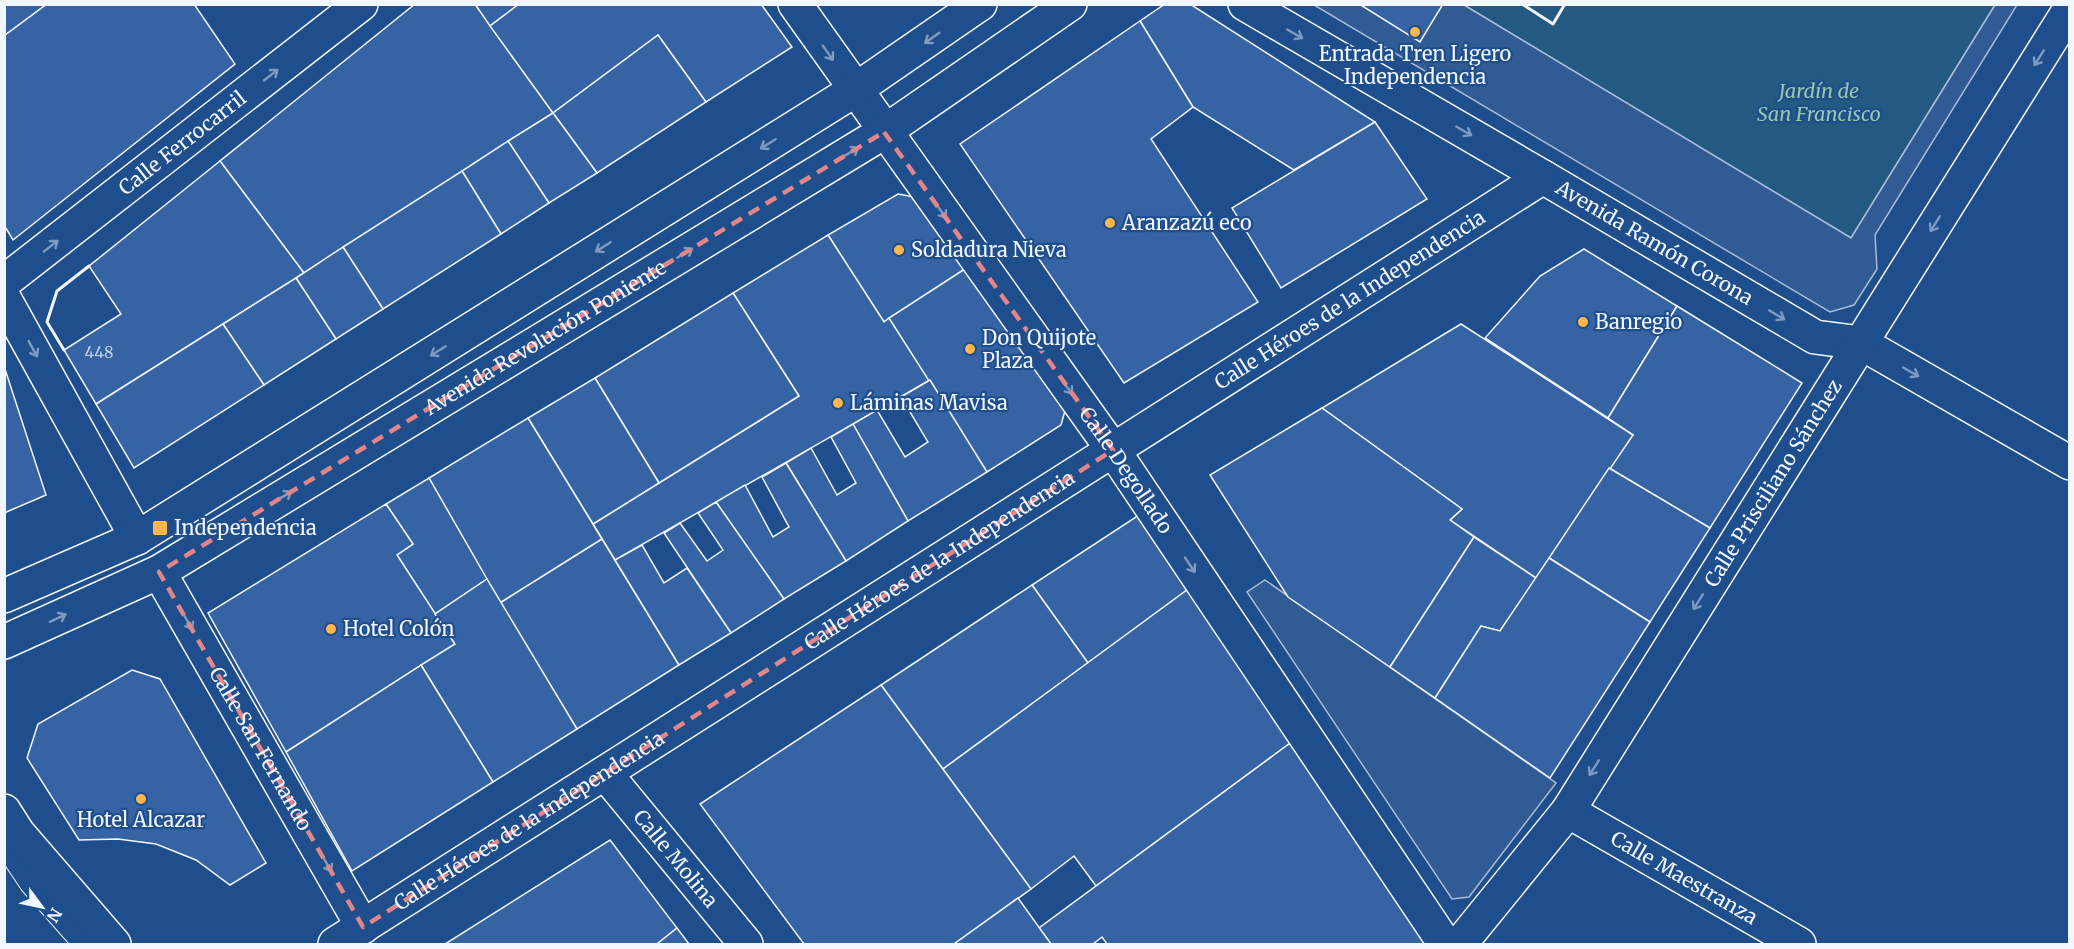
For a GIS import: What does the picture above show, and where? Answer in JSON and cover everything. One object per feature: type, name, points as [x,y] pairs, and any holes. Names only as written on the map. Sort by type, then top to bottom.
[{"type":"street","name":"Calle Ferrocarril","points":[[4,282],[361,4]]},
{"type":"street","name":"Calle Degollado","points":[[795,4],[884,132],[1113,450],[1445,945]]},
{"type":"street","points":[[4,596],[137,538],[855,90],[980,4]]},
{"type":"street","name":"Avenida Revolución Poniente","points":[[4,642],[159,572],[884,132],[1070,4]]},
{"type":"street","name":"Avenida Ramón Corona","points":[[1245,4],[1815,337],[1861,343],[2070,463]]},
{"type":"street","name":"Calle Prisciliano Sánchez","points":[[1460,945],[1568,811],[2070,9]]},
{"type":"street","name":"Calle Héroes de la Independencia","points":[[335,945],[1543,177]]},
{"type":"street","points":[[4,298],[137,538]]},
{"type":"street","name":"Calle San Fernando","points":[[159,572],[363,927]]},
{"type":"street","name":"Calle Molina","points":[[605,772],[746,945]]},
{"type":"street","points":[[4,811],[18,833],[114,945]]},
{"type":"street","name":"Calle Maestranza","points":[[1568,811],[1799,945]]},
{"type":"lane","points":[[4,845],[30,884],[83,945]]},
{"type":"highlighted area","points":[[884,132],[1113,450],[363,927],[159,572]]},
{"type":"green space","name":"Jardín de San Francisco","points":[[1464,5],[1995,5],[1851,238]]},
{"type":"shaded area","points":[[1314,5],[1464,5],[1851,238],[1995,5],[2017,5],[1875,235],[1877,269],[1854,305],[1830,312]]},
{"type":"shaded area","points":[[1265,580],[1556,783],[1469,897],[1452,899],[1247,592]]},
{"type":"building","points":[[4,4],[47,4],[4,36]]},
{"type":"building","points":[[47,4],[194,4],[235,64],[13,240],[4,225],[4,36]]},
{"type":"building","points":[[415,4],[475,4],[553,113],[304,273],[220,161]]},
{"type":"building","points":[[475,4],[519,4],[490,26]]},
{"type":"building","points":[[519,4],[761,4],[792,47],[706,102],[658,35],[553,113],[490,26]]},
{"type":"building","points":[[1165,4],[1190,4],[1375,122],[1294,170],[1193,107],[1140,21]]},
{"type":"building","name":"Entrada Tren Ligero Independencia","points":[[1359,4],[1443,4],[1420,42]]},
{"type":"building","name":"Aranzazú eco","points":[[1140,21],[1193,107],[1151,139],[1258,302],[1124,383],[960,144]]},
{"type":"building","points":[[658,35],[706,102],[597,173],[553,113]]},
{"type":"building","points":[[553,113],[597,173],[549,203],[508,141]]},
{"type":"building","points":[[1375,122],[1427,199],[1281,288],[1232,208]]},
{"type":"building","points":[[508,141],[549,203],[501,234],[462,171]]},
{"type":"building","points":[[220,161],[304,273],[96,404],[64,350],[121,314],[89,266]]},
{"type":"building","points":[[462,171],[501,234],[383,309],[343,247]]},
{"type":"building","name":"Soldadura Nieva","points":[[898,194],[925,199],[971,265],[884,322],[828,235]]},
{"type":"building","name":"Láminas Mavisa","points":[[828,235],[884,322],[889,318],[930,380],[615,560],[593,524],[799,396],[733,293]]},
{"type":"building","points":[[343,247],[383,309],[336,339],[296,278]]},
{"type":"building","name":"Banregio","points":[[1584,249],[1677,306],[1608,418],[1485,338],[1540,276]]},
{"type":"building","name":"Don Quijote Plaza","points":[[971,265],[1068,400],[1061,425],[987,472],[889,318]]},
{"type":"building","points":[[296,278],[336,339],[264,385],[223,324]]},
{"type":"building","points":[[733,293],[799,396],[659,483],[595,378]]},
{"type":"building","points":[[1677,306],[1802,383],[1710,528],[1609,468],[1633,435],[1608,418]]},
{"type":"building","points":[[223,324],[264,385],[134,468],[96,404]]},
{"type":"building","points":[[1461,324],[1633,435],[1536,578],[1450,520],[1462,509],[1322,408]]},
{"type":"building","points":[[4,366],[46,495],[4,513]]},
{"type":"building","points":[[595,378],[659,483],[593,524],[528,418]]},
{"type":"building","points":[[930,380],[987,472],[908,521],[853,424],[877,410],[905,457],[928,442],[901,397]]},
{"type":"building","points":[[1322,408],[1462,509],[1450,520],[1474,537],[1390,667],[1288,597],[1210,475]]},
{"type":"building","points":[[528,418],[602,539],[500,603],[429,478]]},
{"type":"building","points":[[853,424],[908,521],[846,561],[786,463],[811,448],[837,495],[856,483],[831,437]]},
{"type":"building","points":[[786,463],[846,561],[784,599],[716,502],[745,485],[773,537],[789,527],[762,477]]},
{"type":"building","points":[[1609,468],[1710,528],[1650,622],[1549,558]]},
{"type":"building","points":[[429,478],[487,579],[435,614],[397,555],[413,544],[386,504]]},
{"type":"building","points":[[716,502],[784,599],[731,633],[664,533],[680,523],[707,561],[723,550],[698,513]]},
{"type":"building","name":"Hotel Colón","points":[[386,504],[413,544],[397,555],[455,644],[286,752],[208,613]]},
{"type":"building","points":[[1142,513],[1191,587],[1088,663],[1032,585]]},
{"type":"building","points":[[1474,537],[1536,578],[1500,631],[1481,626],[1435,698],[1390,667]]},
{"type":"building","points":[[602,539],[679,665],[577,729],[500,603]]},
{"type":"building","points":[[642,545],[664,583],[687,568],[731,633],[679,665],[615,560]]},
{"type":"building","points":[[1549,558],[1650,622],[1550,778],[1435,698],[1481,626],[1500,631]]},
{"type":"building","points":[[487,579],[577,729],[493,782],[421,665],[455,644],[435,614]]},
{"type":"building","points":[[1032,585],[1088,663],[943,769],[881,685]]},
{"type":"building","points":[[1191,587],[1293,741],[1096,886],[1074,856],[1031,889],[943,769]]},
{"type":"building","points":[[421,665],[493,782],[352,871],[286,752]]},
{"type":"building","name":"Hotel Alcazar","points":[[132,670],[160,679],[266,863],[230,885],[196,860],[156,844],[118,839],[79,840],[27,758],[38,724]]},
{"type":"building","points":[[881,685],[1031,889],[954,944],[804,944],[700,804]]},
{"type":"building","points":[[1293,741],[1425,944],[1107,944],[1102,937],[1093,944],[1051,944],[1039,928]]},
{"type":"building","points":[[610,840],[677,928],[657,944],[445,944]]},
{"type":"building","points":[[1018,898],[1051,944],[954,944]]},
{"type":"building","points":[[677,928],[689,944],[657,944]]},
{"type":"wall","points":[[1522,4],[1553,24],[1565,4]]},
{"type":"wall","points":[[64,350],[47,322],[57,291],[89,266]]},
{"type":"place","name":"Entrada Tren Ligero Independencia","points":[[1415,32]]},
{"type":"place","name":"Aranzazú eco","points":[[1110,223]]},
{"type":"place","name":"Soldadura Nieva","points":[[899,250]]},
{"type":"place","name":"Banregio","points":[[1583,322]]},
{"type":"place","name":"Don Quijote Plaza","points":[[970,349]]},
{"type":"place","name":"Láminas Mavisa","points":[[838,403]]},
{"type":"place","name":"Independencia","points":[[160,528]]},
{"type":"place","name":"Hotel Colón","points":[[331,629]]},
{"type":"place","name":"Hotel Alcazar","points":[[141,799]]}]
